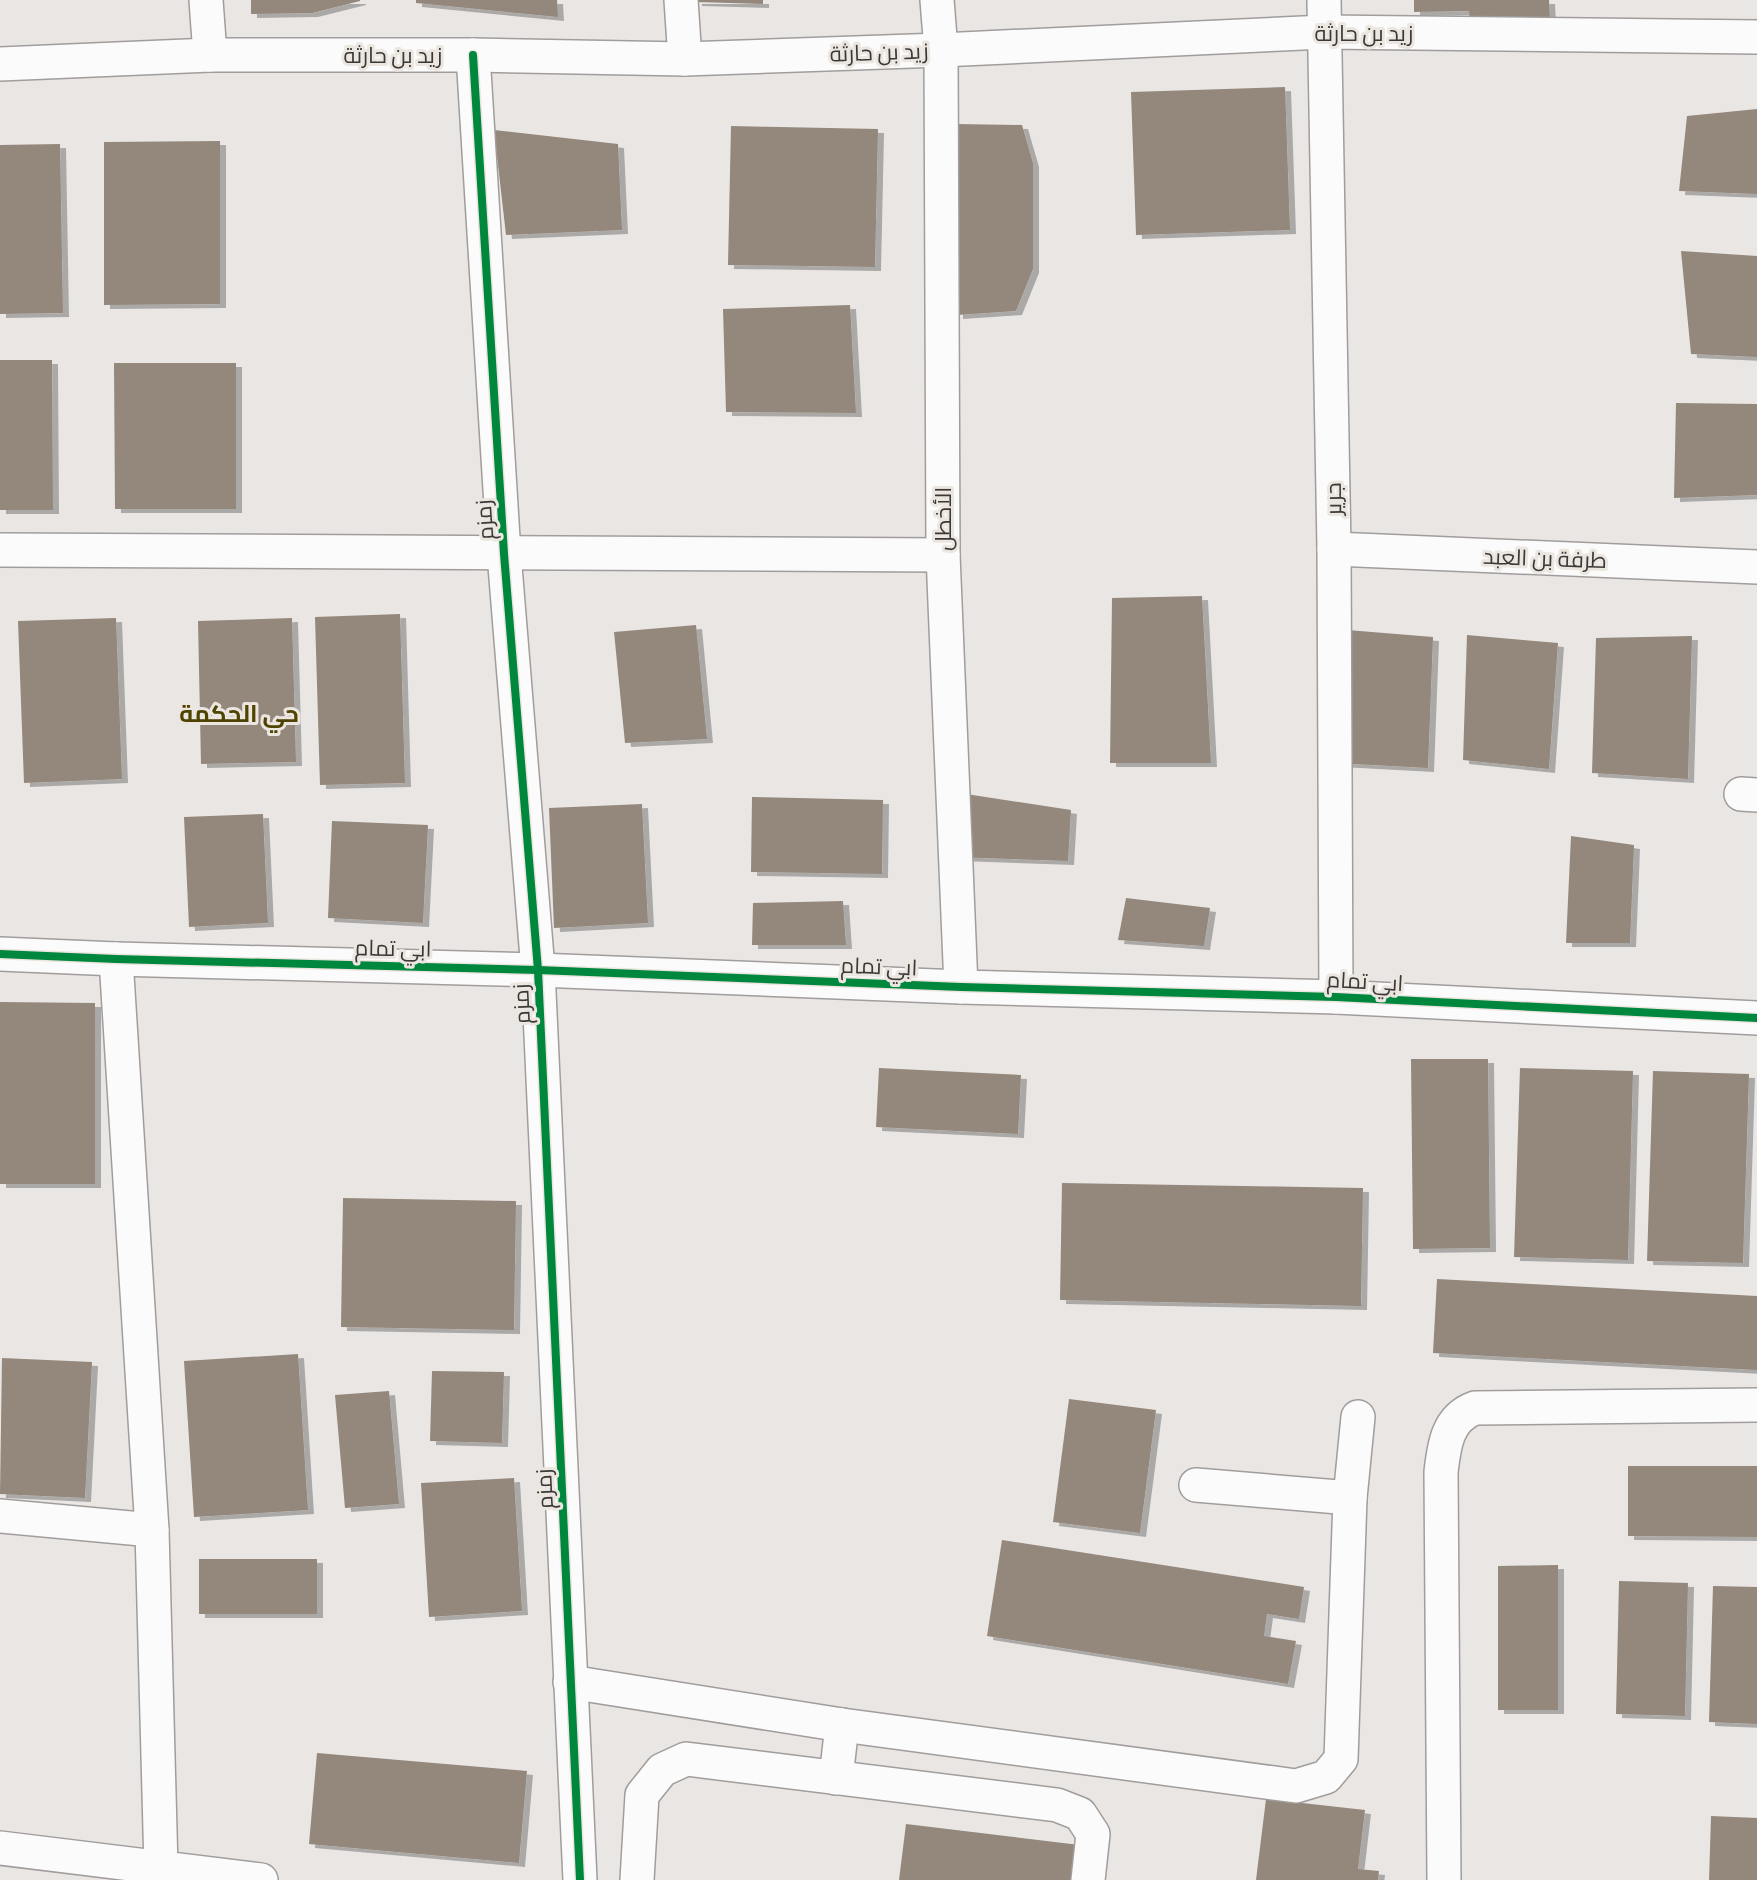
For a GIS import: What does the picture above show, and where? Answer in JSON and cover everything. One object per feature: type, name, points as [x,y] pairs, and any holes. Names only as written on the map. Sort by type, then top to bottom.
[{"type":"street","points":[[206,0],[210,56]]},
{"type":"street","points":[[681,0],[685,59]]},
{"type":"street","name":"الأخطل","points":[[937,0],[941,50],[944,555],[961,987]]},
{"type":"street","name":"جرير","points":[[1324,0],[1334,549],[1336,997]]},
{"type":"street","name":"زيد بن حارثة","points":[[0,64],[210,56],[685,59],[1325,32],[1757,37]]},
{"type":"street","name":"زمزم","points":[[473,56],[504,554],[538,970],[580,1880]]},
{"type":"street","name":"طرفة بن العبد","points":[[1334,549],[1757,567]]},
{"type":"street","points":[[0,550],[944,555]]},
{"type":"street","name":"ابي تمام","points":[[0,954],[538,970],[961,987],[1336,997],[1757,1018]]},
{"type":"street","points":[[116,959],[152,1530],[161,1868]]},
{"type":"street","points":[[1444,1880],[1441,1472],[1446,1440],[1455,1421],[1467,1411],[1475,1408],[1757,1405]]},
{"type":"street","points":[[570,1682],[842,1725],[1296,1786],[1326,1777],[1341,1759],[1350,1498],[1358,1416]]},
{"type":"street","points":[[1197,1485],[1350,1498]]},
{"type":"street","points":[[0,1516],[152,1530]]},
{"type":"street","points":[[836,1778],[842,1725]]},
{"type":"street","points":[[638,1880],[642,1795],[662,1770],[686,1759],[1057,1805],[1080,1814],[1093,1834],[1088,1880]]},
{"type":"street","points":[[0,1848],[261,1880]]},
{"type":"building","points":[[251,0],[360,1],[312,13],[251,14]]},
{"type":"building","points":[[416,0],[557,0],[558,17],[416,3]]},
{"type":"building","points":[[696,0],[763,0],[763,4],[696,2]]},
{"type":"building","points":[[1414,0],[1549,0],[1550,20],[1470,22],[1469,11],[1414,12]]},
{"type":"building","points":[[1285,87],[1290,230],[1136,235],[1131,92]]},
{"type":"building","points":[[1757,109],[1757,194],[1679,191],[1687,116]]},
{"type":"building","points":[[956,124],[1022,125],[1033,163],[1033,269],[1016,311],[957,315]]},
{"type":"building","points":[[731,126],[878,129],[875,267],[728,265]]},
{"type":"building","points":[[494,130],[618,144],[622,230],[506,235]]},
{"type":"building","points":[[220,141],[220,304],[104,305],[104,142]]},
{"type":"building","points":[[60,144],[63,313],[0,314],[0,145]]},
{"type":"building","points":[[1681,251],[1757,256],[1757,357],[1691,354]]},
{"type":"building","points":[[850,305],[856,413],[726,412],[723,309]]},
{"type":"building","points":[[0,360],[52,360],[53,510],[0,510]]},
{"type":"building","points":[[114,363],[236,363],[236,509],[115,509]]},
{"type":"building","points":[[1676,403],[1757,404],[1757,495],[1674,498]]},
{"type":"building","points":[[1202,596],[1211,763],[1110,763],[1112,598]]},
{"type":"building","points":[[400,614],[405,783],[320,785],[315,617]]},
{"type":"building","points":[[116,618],[122,779],[24,783],[18,621]]},
{"type":"building","points":[[292,618],[296,762],[201,764],[198,621]]},
{"type":"building","points":[[696,625],[707,739],[625,743],[614,632]]},
{"type":"building","points":[[1335,629],[1433,637],[1428,768],[1335,763]]},
{"type":"building","points":[[1467,635],[1558,643],[1549,769],[1463,760]]},
{"type":"building","points":[[1692,636],[1688,779],[1592,773],[1596,638]]},
{"type":"building","points":[[953,792],[1071,810],[1068,861],[955,857]]},
{"type":"building","points":[[752,797],[883,800],[882,874],[751,872]]},
{"type":"building","points":[[642,804],[648,923],[554,928],[549,808]]},
{"type":"building","points":[[263,814],[268,923],[189,927],[184,817]]},
{"type":"building","points":[[332,821],[428,825],[423,923],[328,918]]},
{"type":"building","points":[[1571,836],[1634,845],[1630,943],[1566,943]]},
{"type":"building","points":[[1126,898],[1210,908],[1204,946],[1118,940]]},
{"type":"building","points":[[843,901],[846,945],[752,945],[753,903]]},
{"type":"building","points":[[0,1002],[95,1003],[95,1184],[0,1184]]},
{"type":"building","points":[[1411,1059],[1488,1059],[1490,1248],[1413,1249]]},
{"type":"building","points":[[879,1068],[1021,1075],[1018,1134],[876,1127]]},
{"type":"building","points":[[1520,1068],[1633,1071],[1628,1260],[1514,1257]]},
{"type":"building","points":[[1653,1071],[1749,1074],[1743,1263],[1647,1261]]},
{"type":"building","points":[[1062,1183],[1363,1188],[1361,1306],[1060,1300]]},
{"type":"building","points":[[343,1198],[516,1201],[514,1330],[341,1327]]},
{"type":"building","points":[[1437,1279],[1757,1296],[1757,1370],[1433,1353]]},
{"type":"building","points":[[298,1354],[308,1510],[194,1517],[184,1361]]},
{"type":"building","points":[[2,1358],[92,1362],[85,1498],[0,1494]]},
{"type":"building","points":[[432,1371],[504,1372],[502,1443],[430,1441]]},
{"type":"building","points":[[389,1391],[399,1504],[345,1508],[335,1395]]},
{"type":"building","points":[[1069,1399],[1156,1410],[1140,1533],[1053,1522]]},
{"type":"building","points":[[1628,1466],[1757,1466],[1757,1537],[1628,1536]]},
{"type":"building","points":[[514,1478],[522,1611],[429,1617],[421,1483]]},
{"type":"building","points":[[1002,1540],[1304,1587],[1299,1619],[1267,1614],[1264,1636],[1296,1641],[1288,1684],[987,1636]]},
{"type":"building","points":[[199,1559],[317,1559],[317,1614],[199,1614]]},
{"type":"building","points":[[1558,1565],[1558,1710],[1498,1710],[1498,1566]]},
{"type":"building","points":[[1619,1581],[1688,1583],[1685,1716],[1616,1714]]},
{"type":"building","points":[[1713,1586],[1757,1587],[1757,1724],[1709,1722]]},
{"type":"building","points":[[317,1753],[527,1771],[519,1863],[309,1844]]},
{"type":"building","points":[[1266,1799],[1365,1810],[1358,1869],[1379,1871],[1378,1880],[1256,1880]]},
{"type":"building","points":[[1711,1816],[1757,1818],[1757,1880],[1709,1880]]},
{"type":"building","points":[[906,1824],[1088,1846],[1084,1880],[899,1880]]},
{"type":"cycle path","points":[[473,55],[504,554],[538,970],[580,1880]]},
{"type":"cycle path","points":[[0,954],[538,970],[961,987],[1336,997],[1757,1018]]},
{"type":"district","name":"حي الحكمة","points":[[239,714]]}]
